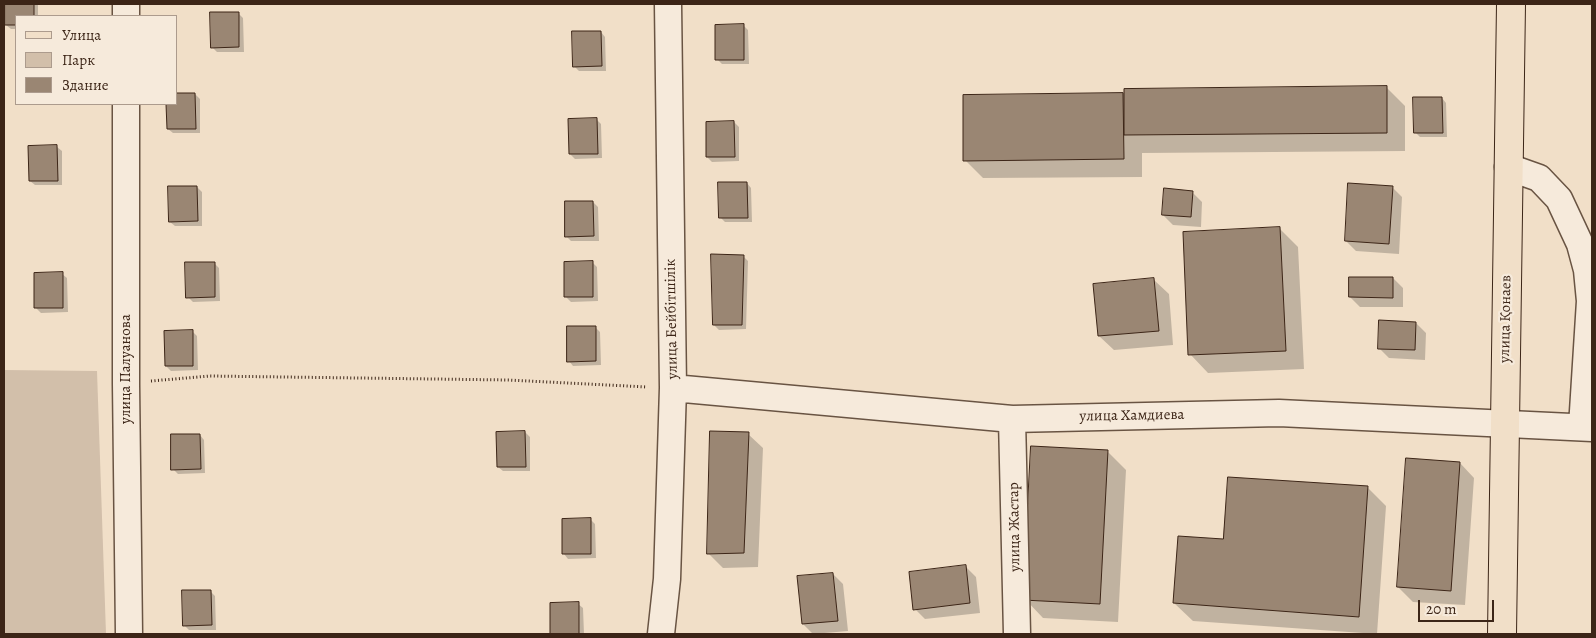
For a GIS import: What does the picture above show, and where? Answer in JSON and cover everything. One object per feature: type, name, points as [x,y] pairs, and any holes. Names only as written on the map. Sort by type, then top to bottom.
[{"type":"main road","name":"улица Қонаев","points":[[1502,634],[1511,4]]},
{"type":"street","name":"улица Бейбітшілік","points":[[661,634],[667,579],[673,388],[668,4]]},
{"type":"street","name":"улица Палуанова","points":[[126,105],[126,384],[130,634]]},
{"type":"street","points":[[1508,167],[1539,178],[1559,199],[1580,244],[1587,270],[1590,301],[1587,427]]},
{"type":"street","name":"улица Хамдиева","points":[[673,388],[1012,419],[1279,413],[1587,427]]},
{"type":"street","name":"улица Жастар","points":[[1012,419],[1017,634]]},
{"type":"path","points":[[126,384],[210,376],[508,380],[673,388]]},
{"type":"green space","points":[[4,370],[97,371],[106,634],[4,634]]},
{"type":"building","points":[[5,4],[34,4],[34,15],[15,15],[15,25],[5,25]]},
{"type":"building","points":[[210,12],[239,12],[239,47],[211,48]]},
{"type":"building","points":[[744,24],[744,60],[715,60],[715,25]]},
{"type":"building","points":[[572,31],[601,31],[602,66],[573,67]]},
{"type":"building","points":[[1387,86],[1387,133],[1124,135],[1124,89]]},
{"type":"building","points":[[178,93],[195,93],[196,129],[167,129],[166,105],[178,105]]},
{"type":"building","points":[[1123,93],[1124,159],[963,161],[963,95]]},
{"type":"building","points":[[1413,97],[1442,97],[1443,133],[1414,133]]},
{"type":"building","points":[[597,118],[598,154],[569,154],[568,119]]},
{"type":"building","points":[[734,121],[735,157],[706,157],[706,122]]},
{"type":"building","points":[[57,145],[58,181],[29,181],[28,146]]},
{"type":"building","points":[[718,182],[747,182],[748,218],[719,218]]},
{"type":"building","points":[[1348,183],[1393,186],[1389,244],[1345,241]]},
{"type":"building","points":[[168,186],[197,186],[198,221],[169,222]]},
{"type":"building","points":[[1164,188],[1193,191],[1191,217],[1162,215]]},
{"type":"building","points":[[565,201],[593,201],[594,236],[565,237]]},
{"type":"building","points":[[1280,227],[1286,351],[1188,355],[1183,232]]},
{"type":"building","points":[[711,254],[744,255],[742,325],[713,325]]},
{"type":"building","points":[[593,261],[593,297],[564,297],[564,262]]},
{"type":"building","points":[[185,262],[215,262],[215,297],[186,298]]},
{"type":"building","points":[[63,272],[63,308],[34,308],[34,273]]},
{"type":"building","points":[[1349,277],[1393,277],[1393,298],[1349,297]]},
{"type":"building","points":[[1154,278],[1159,331],[1098,336],[1093,284]]},
{"type":"building","points":[[1379,320],[1416,322],[1415,350],[1378,349]]},
{"type":"building","points":[[567,326],[596,326],[596,361],[567,362]]},
{"type":"building","points":[[193,330],[193,366],[165,366],[164,331]]},
{"type":"building","points":[[525,431],[526,467],[497,467],[496,432]]},
{"type":"building","points":[[710,431],[749,432],[744,553],[707,554]]},
{"type":"building","points":[[171,434],[200,434],[201,469],[171,470]]},
{"type":"building","points":[[1031,446],[1108,450],[1100,604],[1023,600]]},
{"type":"building","points":[[1406,458],[1460,462],[1451,591],[1397,587]]},
{"type":"building","points":[[1228,477],[1368,486],[1359,617],[1173,603],[1178,536],[1223,539]]},
{"type":"building","points":[[591,518],[591,554],[562,554],[562,519]]},
{"type":"building","points":[[966,565],[970,603],[913,610],[909,572]]},
{"type":"building","points":[[833,573],[838,621],[802,624],[797,576]]},
{"type":"building","points":[[182,590],[211,590],[212,625],[183,626]]},
{"type":"building","points":[[579,602],[579,634],[550,634],[550,603]]}]
